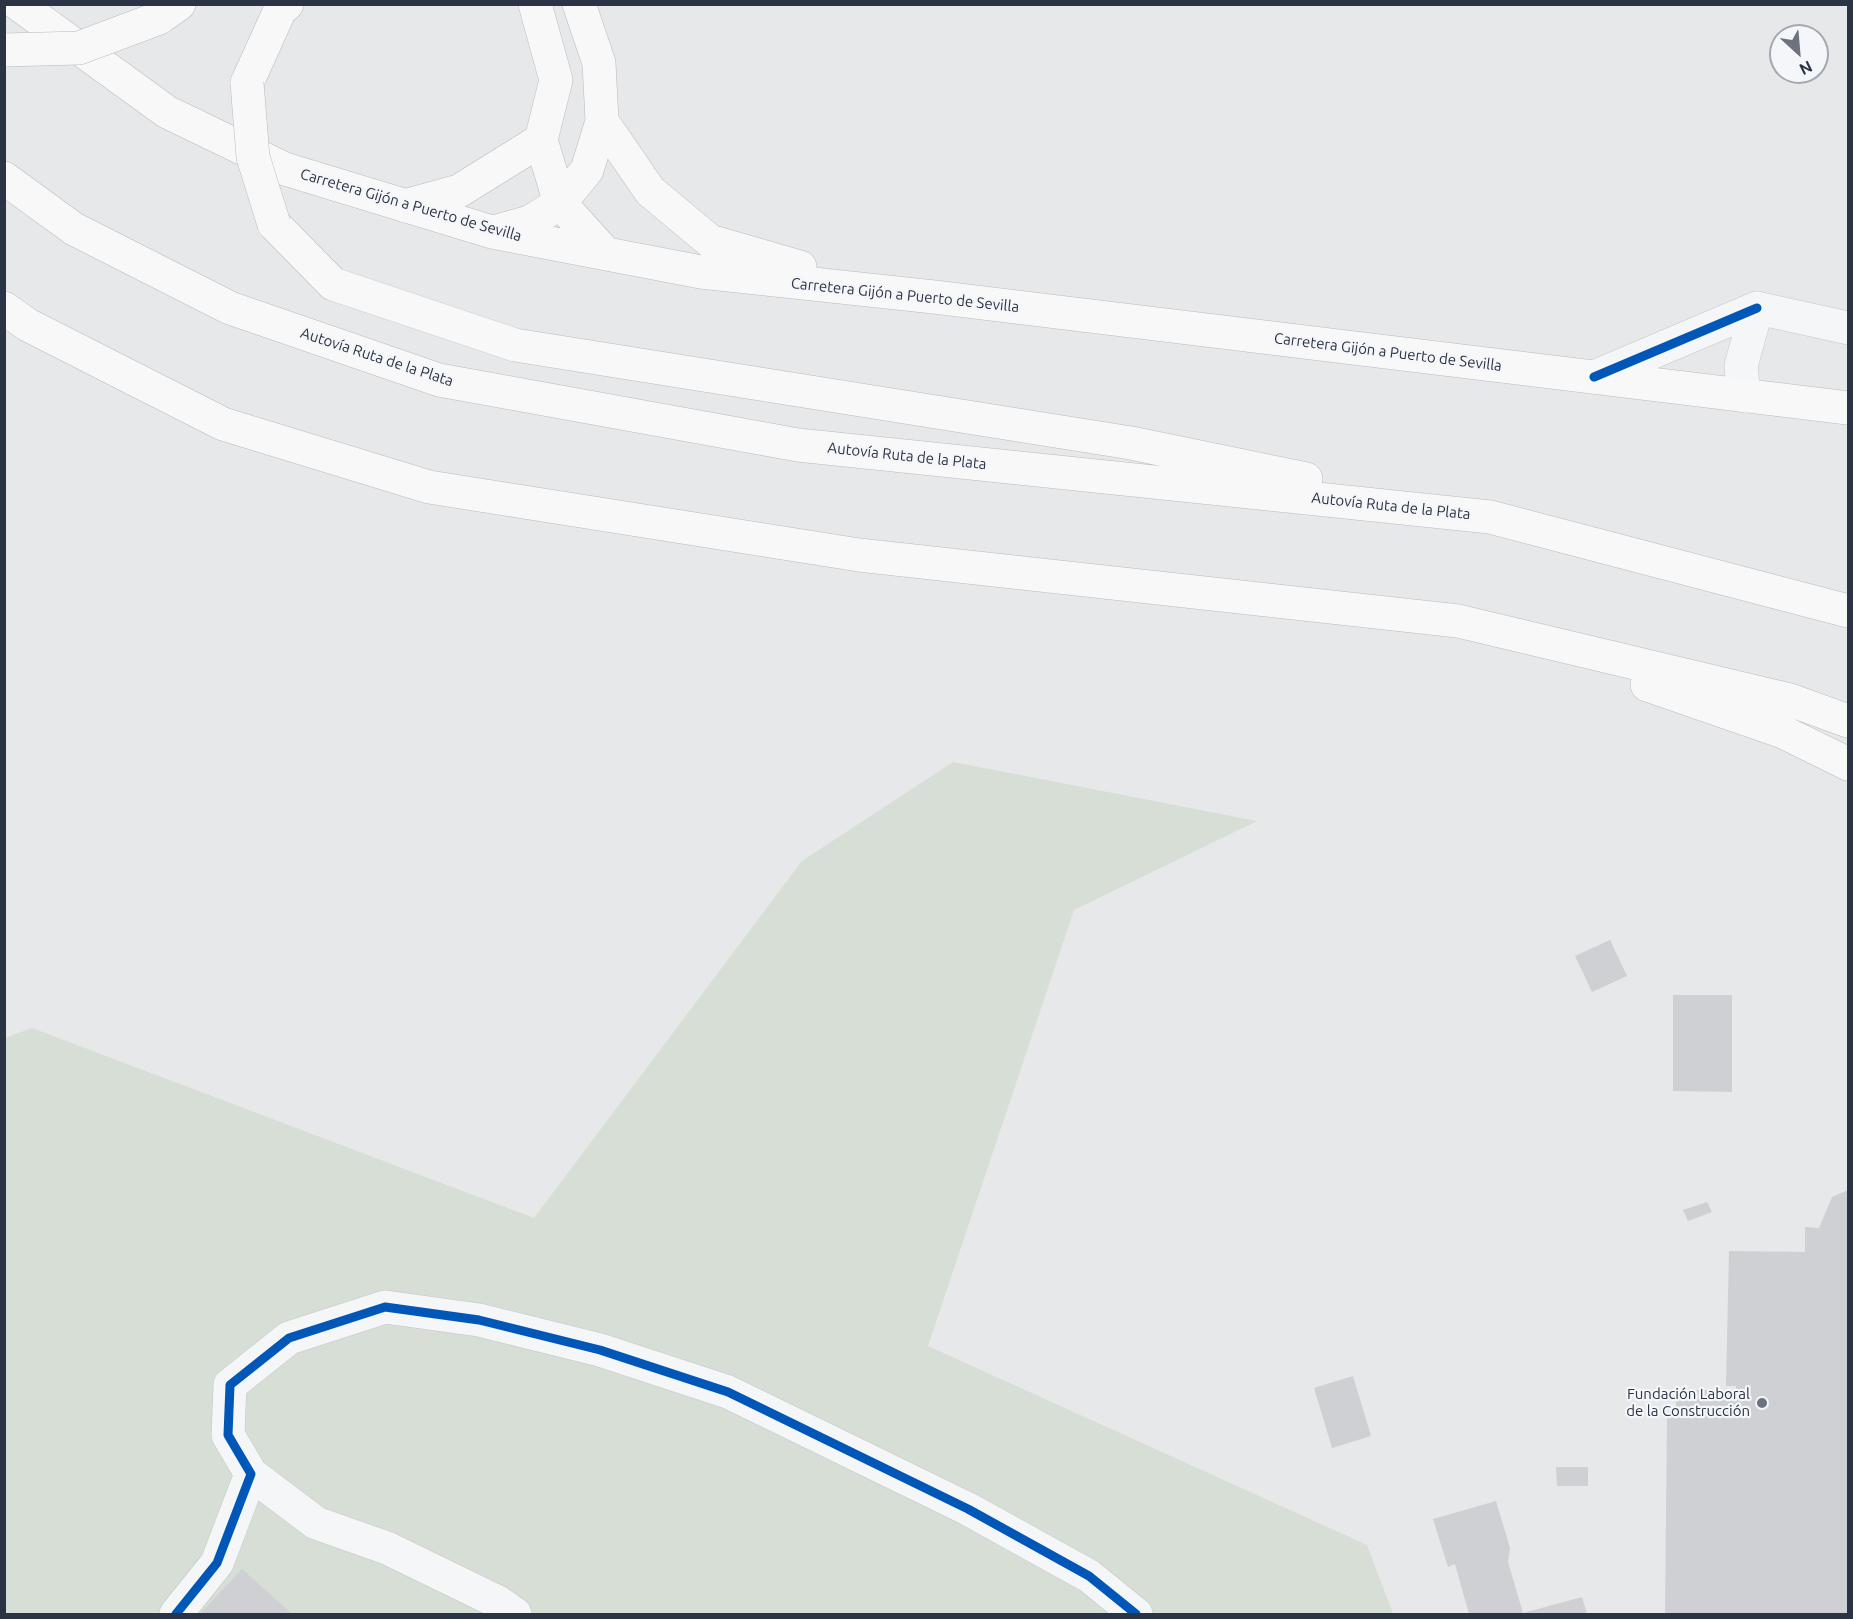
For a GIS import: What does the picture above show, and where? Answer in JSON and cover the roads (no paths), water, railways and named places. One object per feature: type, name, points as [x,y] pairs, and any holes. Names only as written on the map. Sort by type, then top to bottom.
[{"type":"highway","name":"Carretera Gijón a Puerto de Sevilla","points":[[18,4],[167,112],[285,169],[492,232],[701,272],[934,297],[1848,408]]},
{"type":"highway","points":[[287,4],[280,10],[247,83],[253,157],[274,224],[333,284],[514,345],[1131,442],[1490,517]]},
{"type":"highway","points":[[534,4],[556,80],[541,140],[560,203],[606,254]]},
{"type":"highway","points":[[492,232],[530,222],[560,203],[587,170],[602,121],[598,63],[579,4]]},
{"type":"highway","points":[[4,50],[79,48],[169,11]]},
{"type":"highway","points":[[602,121],[650,191],[710,241],[783,263],[934,297]]},
{"type":"highway","points":[[405,206],[459,191],[541,140]]},
{"type":"highway","name":"Autovía Ruta de la Plata","points":[[4,178],[74,229],[230,308],[439,380],[798,445],[1490,517],[1848,611]]},
{"type":"highway","points":[[4,308],[28,325],[224,424],[429,487],[859,555],[1458,621],[1790,700],[1848,721]]},
{"type":"highway","points":[[1458,621],[1783,732],[1848,764]]},
{"type":"street","points":[[1744,396],[1741,366],[1757,308]]},
{"type":"street","points":[[1594,377],[1757,308],[1848,328]]},
{"type":"street","points":[[515,1614],[498,1602],[387,1548],[316,1523],[251,1474],[228,1435],[230,1385],[289,1338],[386,1307],[479,1320],[600,1350],[728,1392],[968,1509],[1089,1576],[1136,1614]]},
{"type":"street","points":[[176,1614],[217,1563],[251,1474]]},
{"type":"place","name":"Fundación Laboral de la Construcción","points":[[1762,1403]]}]
